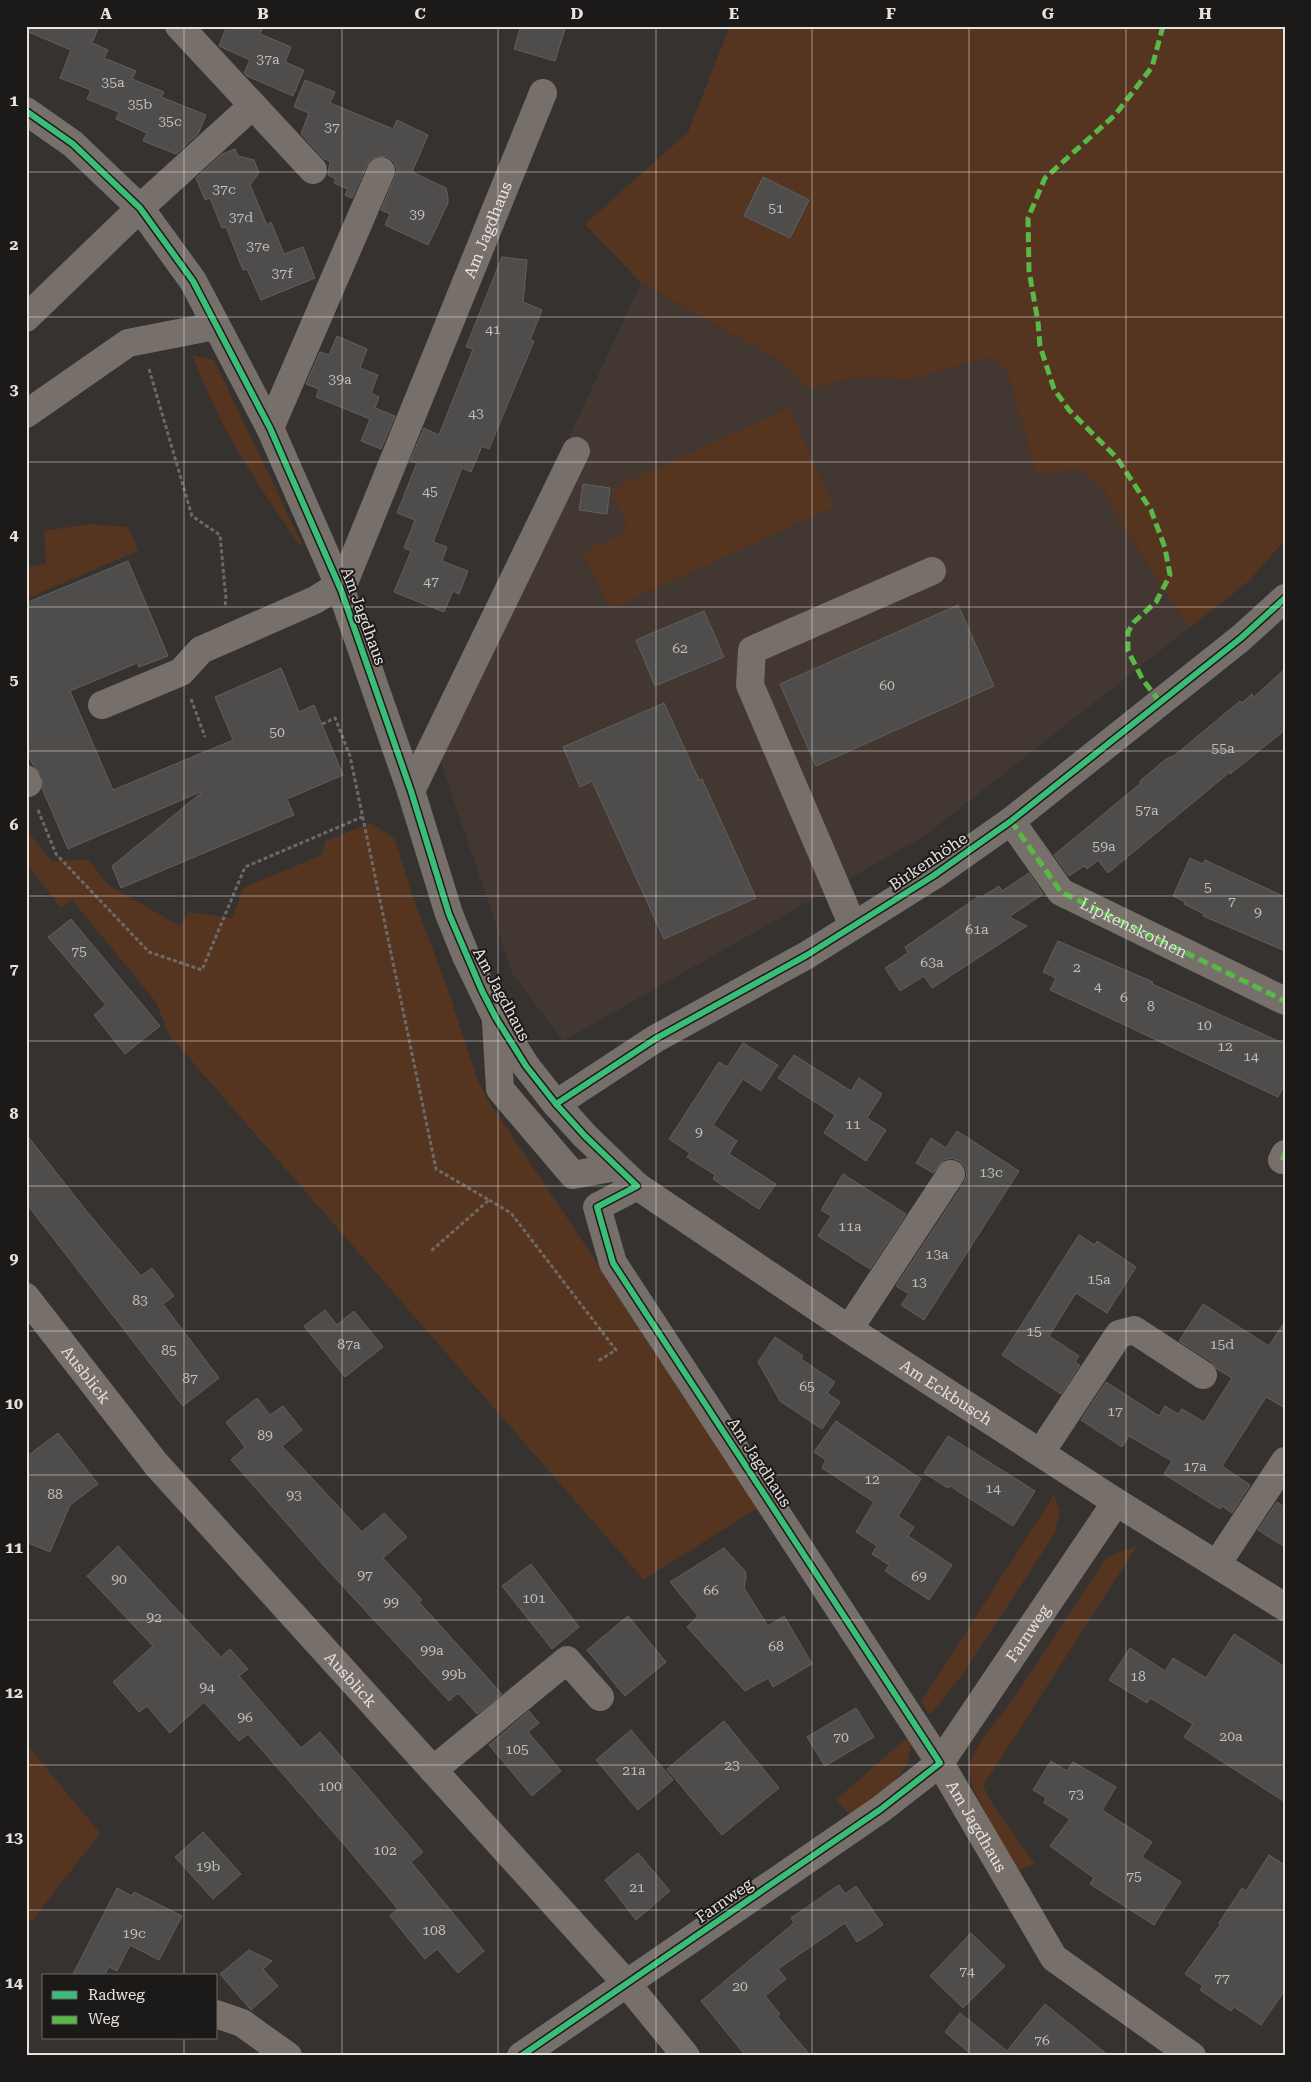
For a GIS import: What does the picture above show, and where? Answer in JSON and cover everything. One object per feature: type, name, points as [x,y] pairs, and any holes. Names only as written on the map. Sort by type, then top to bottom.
[{"type":"street","points":[[178,26],[313,170]]},
{"type":"street","name":"Am Jagdhaus","points":[[340,588],[543,93]]},
{"type":"street","points":[[26,318],[140,208],[252,106]]},
{"type":"street","name":"Am Jagdhaus","points":[[26,111],[73,144],[140,208],[192,281],[270,428],[340,588],[410,791],[449,914],[470,965],[496,1018],[526,1066],[556,1104],[616,1167]]},
{"type":"street","points":[[270,428],[381,171]]},
{"type":"street","points":[[26,414],[128,343],[215,326]]},
{"type":"street","points":[[410,791],[576,452]]},
{"type":"street","points":[[853,926],[750,685],[752,650],[932,571]]},
{"type":"street","points":[[102,705],[181,672],[201,650],[340,588]]},
{"type":"street","name":"Birkenhöhe","points":[[556,1104],[655,1040],[807,955],[933,876],[1011,821],[1241,638],[1285,598]]},
{"type":"street","name":"Lipkenskothen","points":[[1011,821],[1060,892],[1285,1001]]},
{"type":"street","name":"Am Jagdhaus","points":[[496,1018],[500,1089],[573,1175],[616,1167]]},
{"type":"street","name":"Am Eckbusch","points":[[616,1167],[637,1186],[849,1329],[1116,1502],[1285,1607]]},
{"type":"street","points":[[849,1329],[951,1174]]},
{"type":"street","name":"Am Jagdhaus","points":[[637,1186],[598,1207],[613,1263],[940,1763],[1054,1958],[1192,2056]]},
{"type":"street","name":"Ausblick","points":[[26,1297],[156,1464],[627,1984],[686,2056]]},
{"type":"street","points":[[1041,1452],[1119,1334],[1134,1330],[1203,1375]]},
{"type":"street","points":[[1216,1564],[1285,1461]]},
{"type":"street","name":"Farnweg","points":[[521,2056],[881,1809],[940,1763],[1116,1502]]},
{"type":"street","points":[[433,1770],[567,1660],[600,1697]]},
{"type":"street","points":[[218,2015],[242,2023],[288,2056]]},
{"type":"path","points":[[140,340],[192,516],[220,535],[226,599],[217,643]]},
{"type":"path","points":[[181,672],[205,737]]},
{"type":"path","points":[[322,724],[335,718],[350,756],[436,1169],[511,1213],[616,1350],[598,1361]]},
{"type":"path","points":[[27,781],[56,854],[149,952],[202,970],[245,867],[362,817]]},
{"type":"path","points":[[431,1251],[489,1200]]},
{"type":"shaded area","points":[[730,26],[1285,26],[1285,540],[1249,581],[1189,628],[1114,511],[1105,490],[1080,469],[1036,474],[1008,373],[990,357],[908,380],[861,377],[809,389],[780,361],[641,283],[585,224],[688,132]]},
{"type":"shaded area","points":[[641,283],[780,361],[809,389],[861,377],[908,380],[990,357],[1008,373],[1036,473],[1080,469],[1105,490],[1114,511],[1189,628],[926,835],[563,1041],[512,973],[431,733]]},
{"type":"shaded area","points":[[192,355],[214,360],[302,544],[299,545],[234,445]]},
{"type":"shaded area","points":[[789,408],[834,507],[610,609],[583,552],[629,531],[611,489]]},
{"type":"shaded area","points":[[89,524],[128,527],[138,551],[26,599],[26,567],[46,564],[44,531]]},
{"type":"shaded area","points":[[371,823],[395,839],[413,897],[447,987],[477,1078],[486,1097],[760,1506],[644,1580],[169,1035],[156,1002],[72,900],[61,908],[26,863],[26,829],[51,861],[89,860],[108,885],[180,926],[189,912],[232,918],[244,887],[322,855],[325,841]]},
{"type":"shaded area","points":[[1054,1495],[1060,1511],[1055,1533],[963,1674],[930,1715],[921,1702]]},
{"type":"shaded area","points":[[1137,1546],[983,1786],[992,1803],[1035,1864],[1015,1871],[973,1788],[968,1770],[974,1754],[982,1740],[1011,1702],[1105,1560],[1114,1554]]},
{"type":"shaded area","points":[[911,1734],[909,1758],[901,1773],[888,1787],[849,1814],[836,1800]]},
{"type":"shaded area","points":[[26,1744],[100,1833],[32,1921],[26,1922]]},
{"type":"building","points":[[26,26],[99,26],[92,43],[108,50],[104,58],[136,71],[132,79],[164,92],[161,97],[206,115],[198,134],[176,154],[143,141],[147,133],[116,119],[119,112],[87,99],[91,90],[60,78],[71,50],[26,31]]},
{"type":"building","points":[[227,26],[263,26],[260,34],[291,47],[285,62],[304,70],[293,96],[244,73],[250,60],[219,46]]},
{"type":"building","points":[[521,26],[566,26],[555,61],[514,49]]},
{"type":"building","points":[[305,80],[335,92],[330,103],[393,129],[397,120],[428,135],[412,172],[446,188],[448,203],[428,245],[385,225],[390,214],[381,210],[397,170],[394,162],[388,157],[379,156],[371,159],[352,198],[345,195],[348,189],[334,183],[336,179],[328,175],[330,161],[324,159],[301,134],[309,113],[294,107]]},
{"type":"building","points":[[235,149],[238,156],[254,160],[259,173],[250,185],[267,225],[271,222],[284,254],[303,247],[315,278],[261,300],[247,269],[243,270],[226,227],[222,228],[210,198],[205,200],[196,178],[222,154]]},
{"type":"building","points":[[763,177],[809,200],[790,238],[744,216]]},
{"type":"building","points":[[502,257],[527,260],[523,302],[542,310],[530,340],[534,341],[489,449],[482,446],[471,472],[462,468],[433,542],[447,547],[442,561],[468,571],[459,594],[453,591],[444,612],[394,592],[411,551],[404,548],[415,520],[397,513],[417,463],[410,461],[424,428],[439,435],[473,349],[466,347]]},
{"type":"building","points":[[337,336],[367,349],[360,368],[378,375],[371,393],[379,397],[375,408],[395,416],[381,449],[361,441],[370,419],[316,397],[319,389],[306,384],[320,352],[329,355]]},
{"type":"building","points":[[583,484],[610,488],[607,514],[579,510]]},
{"type":"building","points":[[128,561],[168,656],[139,667],[137,663],[70,691],[113,790],[233,740],[215,697],[281,668],[299,712],[314,705],[343,775],[287,799],[294,815],[121,888],[112,866],[201,793],[68,849],[42,788],[42,776],[33,765],[26,750],[26,603]]},
{"type":"building","points":[[958,605],[994,686],[816,766],[780,684]]},
{"type":"building","points":[[704,611],[724,657],[655,686],[636,640]]},
{"type":"building","points":[[1285,669],[1285,730],[1230,774],[1231,771],[1108,873],[1098,860],[1087,869],[1084,866],[1069,876],[1054,855],[1140,784],[1140,781],[1166,759],[1175,755],[1240,701],[1242,703],[1252,694],[1254,697]]},
{"type":"building","points":[[664,703],[699,780],[702,779],[756,898],[664,939],[592,781],[580,787],[563,747]]},
{"type":"building","points":[[1190,858],[1203,864],[1205,860],[1285,897],[1285,951],[1203,916],[1204,914],[1173,896]]},
{"type":"building","points":[[1029,873],[1043,894],[1009,917],[1027,926],[932,988],[924,976],[900,991],[885,968],[908,953],[905,947],[979,896],[980,898],[999,886],[1002,891]]},
{"type":"building","points":[[71,919],[160,1026],[125,1054],[94,1015],[106,1005],[48,937]]},
{"type":"building","points":[[1058,941],[1153,982],[1152,984],[1285,1044],[1285,1084],[1278,1097],[1050,990],[1056,978],[1043,972]]},
{"type":"building","points":[[743,1043],[778,1065],[761,1091],[743,1079],[713,1125],[737,1141],[729,1154],[776,1184],[759,1209],[713,1179],[715,1175],[687,1157],[690,1153],[669,1139],[719,1062],[727,1067]]},
{"type":"building","points":[[794,1055],[851,1091],[859,1078],[882,1094],[867,1118],[886,1130],[866,1161],[824,1133],[835,1115],[778,1078]]},
{"type":"building","points":[[957,1131],[1019,1171],[924,1320],[901,1305],[909,1294],[896,1286],[964,1183],[967,1174],[965,1167],[960,1161],[952,1158],[944,1160],[933,1173],[916,1163],[931,1138],[946,1148]]},
{"type":"building","points":[[26,1134],[141,1276],[152,1268],[174,1296],[163,1304],[219,1378],[183,1406],[26,1203]]},
{"type":"building","points":[[843,1174],[906,1214],[870,1269],[818,1236],[831,1216],[821,1210]]},
{"type":"building","points":[[1079,1235],[1095,1245],[1097,1241],[1136,1267],[1107,1313],[1076,1293],[1049,1336],[1079,1356],[1075,1362],[1080,1365],[1061,1394],[1002,1355]]},
{"type":"building","points":[[1203,1304],[1269,1346],[1285,1321],[1285,1408],[1266,1397],[1222,1466],[1250,1485],[1232,1513],[1222,1506],[1220,1509],[1164,1474],[1172,1461],[1129,1436],[1122,1447],[1081,1420],[1106,1382],[1159,1416],[1165,1406],[1178,1414],[1182,1409],[1204,1422],[1232,1378],[1217,1369],[1212,1362],[1179,1341]]},
{"type":"building","points":[[325,1310],[337,1325],[354,1311],[383,1347],[345,1377],[304,1326]]},
{"type":"building","points":[[775,1337],[803,1356],[801,1359],[835,1382],[827,1393],[840,1402],[822,1429],[780,1401],[758,1362]]},
{"type":"building","points":[[257,1398],[270,1415],[283,1406],[302,1430],[282,1446],[362,1532],[384,1513],[407,1537],[383,1558],[422,1600],[419,1602],[502,1694],[477,1714],[458,1693],[449,1701],[325,1567],[231,1460],[245,1447],[226,1422]]},
{"type":"building","points":[[836,1421],[921,1479],[898,1516],[914,1527],[908,1536],[952,1565],[929,1600],[885,1571],[889,1565],[872,1554],[877,1546],[856,1532],[874,1502],[822,1468],[826,1460],[814,1452]]},
{"type":"building","points":[[58,1433],[98,1484],[70,1505],[50,1552],[26,1542],[26,1457]]},
{"type":"building","points":[[948,1436],[1035,1491],[1013,1526],[950,1486],[948,1488],[924,1473]]},
{"type":"building","points":[[1277,1502],[1285,1508],[1285,1547],[1258,1530]]},
{"type":"building","points":[[118,1546],[221,1657],[230,1649],[248,1669],[239,1676],[301,1748],[320,1732],[423,1852],[411,1862],[484,1951],[458,1973],[437,1949],[425,1959],[390,1916],[398,1909],[348,1849],[248,1734],[239,1741],[204,1702],[170,1733],[147,1706],[139,1712],[113,1682],[153,1646],[87,1576]]},
{"type":"building","points":[[724,1548],[745,1571],[744,1588],[768,1626],[784,1616],[812,1664],[773,1687],[768,1678],[745,1691],[687,1627],[698,1616],[670,1582]]},
{"type":"building","points":[[531,1564],[579,1627],[552,1649],[502,1586]]},
{"type":"building","points":[[628,1616],[666,1662],[625,1696],[587,1650]]},
{"type":"building","points":[[1234,1634],[1285,1667],[1285,1802],[1184,1737],[1193,1724],[1150,1698],[1147,1703],[1109,1680],[1130,1648],[1165,1671],[1173,1658],[1206,1678]]},
{"type":"building","points":[[856,1708],[874,1737],[825,1766],[807,1737]]},
{"type":"building","points":[[529,1711],[539,1723],[528,1732],[561,1771],[532,1796],[489,1745]]},
{"type":"building","points":[[724,1721],[779,1788],[722,1835],[667,1769]]},
{"type":"building","points":[[631,1730],[673,1780],[638,1810],[596,1760]]},
{"type":"building","points":[[1051,1761],[1067,1771],[1073,1762],[1116,1787],[1102,1810],[1152,1842],[1142,1857],[1181,1882],[1154,1925],[1090,1884],[1094,1878],[1050,1846],[1070,1819],[1044,1803],[1046,1798],[1033,1790]]},
{"type":"building","points":[[203,1832],[241,1874],[213,1899],[175,1857]]},
{"type":"building","points":[[638,1853],[670,1891],[636,1920],[605,1880]]},
{"type":"building","points":[[1269,1855],[1285,1865],[1285,1990],[1261,2025],[1234,2007],[1231,2011],[1200,1990],[1203,1986],[1185,1974],[1220,1925],[1219,1923],[1242,1888],[1246,1891]]},
{"type":"building","points":[[839,1885],[845,1894],[856,1886],[883,1925],[857,1942],[845,1923],[778,1969],[786,1979],[765,1996],[780,2014],[777,2016],[811,2056],[746,2056],[701,2001],[794,1923],[791,1918]]},
{"type":"building","points":[[117,1888],[132,1896],[134,1892],[182,1916],[159,1960],[130,1945],[117,1971],[109,1967],[105,1974],[73,1974]]},
{"type":"building","points":[[971,1933],[1005,1966],[963,2008],[930,1976]]},
{"type":"building","points":[[249,1950],[272,1961],[263,1969],[278,1986],[251,2010],[220,1974]]},
{"type":"building","points":[[1045,2004],[1109,2056],[973,2056],[945,2032],[960,2013],[1007,2051]]},
{"type":"marked path","points":[[1160,702],[1143,680],[1128,651],[1128,632],[1134,622],[1156,602],[1170,575],[1165,548],[1151,510],[1117,458],[1069,410],[1054,389],[1040,346],[1038,322],[1029,271],[1028,218],[1045,178],[1115,115],[1152,67],[1163,26]]},
{"type":"marked path","points":[[1011,821],[1061,892],[1285,1001]]},
{"type":"marked path","points":[[1282,1160],[1285,1154]]},
{"type":"cycle path","points":[[26,111],[73,144],[140,208],[193,281],[270,428],[341,590],[411,791],[449,914],[482,991],[496,1018],[526,1066],[556,1104],[585,1136],[637,1186],[597,1207],[613,1263],[940,1763],[881,1809],[521,2056]]},
{"type":"cycle path","points":[[556,1104],[655,1039],[807,955],[933,876],[1011,821],[1241,638],[1285,598]]}]
